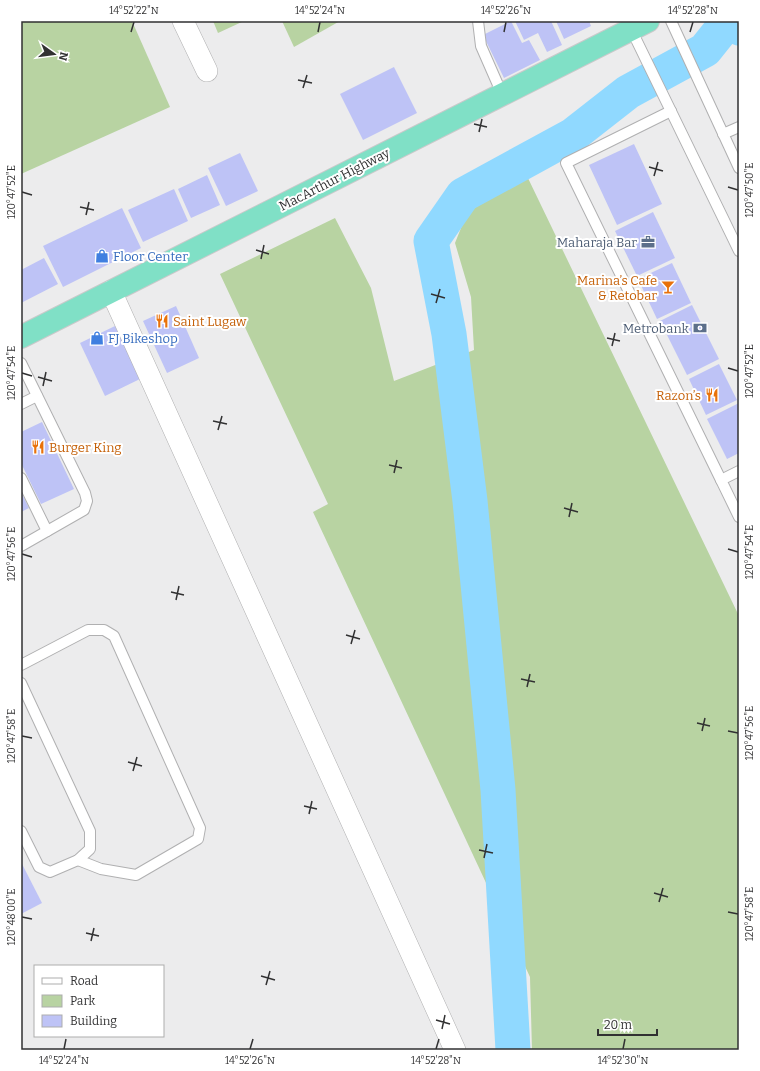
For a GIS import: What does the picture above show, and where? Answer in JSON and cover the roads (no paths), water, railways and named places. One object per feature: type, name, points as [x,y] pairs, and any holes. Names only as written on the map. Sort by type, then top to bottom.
[{"type":"highway","name":"MacArthur Highway","points":[[21,337],[111,290],[639,25]]},
{"type":"street","points":[[183,21],[207,71]]},
{"type":"street","points":[[111,290],[455,1050]]},
{"type":"lane","points":[[478,21],[481,46],[502,94]]},
{"type":"lane","points":[[671,21],[739,168]]},
{"type":"lane","points":[[639,25],[645,58],[739,251]]},
{"type":"lane","points":[[671,111],[566,163],[739,517]]},
{"type":"lane","points":[[723,134],[739,127]]},
{"type":"lane","points":[[21,363],[85,493],[87,501],[84,510],[21,546]]},
{"type":"lane","points":[[21,404],[38,396]]},
{"type":"lane","points":[[721,480],[739,471]]},
{"type":"lane","points":[[21,478],[47,531]]},
{"type":"lane","points":[[21,665],[88,630],[104,630],[114,636],[200,828],[198,839],[136,875],[101,869],[78,860]]},
{"type":"lane","points":[[21,683],[90,831],[90,849],[78,860],[50,872],[39,867],[21,831]]},
{"type":"waterway","points":[[513,1050],[498,790],[470,501],[449,334],[431,241],[463,195],[573,135],[628,92],[705,50],[725,25],[733,24],[739,28]]},
{"type":"place","name":"Maharaja Bar","points":[[648,242]]},
{"type":"place","name":"Floor Center","points":[[102,256]]},
{"type":"place","name":"Marina’s Cafe & Retobar","points":[[668,287]]},
{"type":"place","name":"Saint Lugaw","points":[[162,321]]},
{"type":"place","name":"Metrobank","points":[[700,328]]},
{"type":"place","name":"FJ Bikeshop","points":[[97,338]]},
{"type":"place","name":"Razon’s","points":[[712,395]]},
{"type":"place","name":"Burger King","points":[[38,447]]}]
